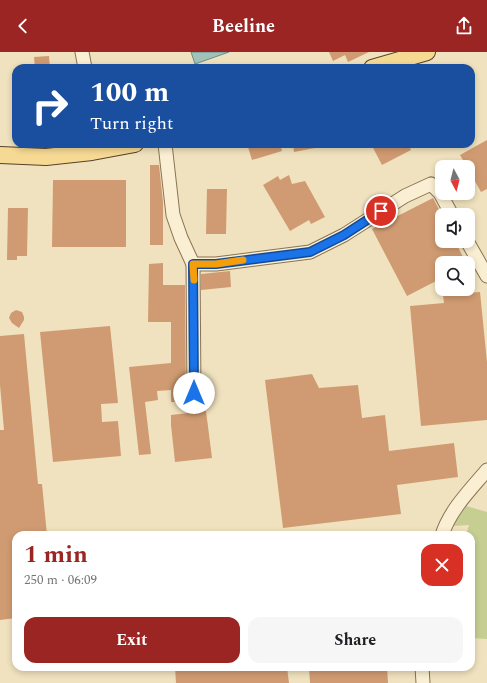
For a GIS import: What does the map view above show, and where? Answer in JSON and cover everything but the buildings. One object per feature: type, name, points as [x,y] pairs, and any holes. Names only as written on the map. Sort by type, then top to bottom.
[{"type":"main road","points":[[386,64],[427,52]]},
{"type":"main road","points":[[0,155],[46,157],[63,150],[92,152],[114,148]]},
{"type":"street","points":[[82,52],[84,64]]},
{"type":"street","points":[[165,148],[173,215],[181,238],[193,264],[194,393]]},
{"type":"street","points":[[193,264],[216,264],[310,252],[344,235],[405,196],[431,184],[440,193],[448,208]]},
{"type":"street","points":[[471,248],[487,276]]},
{"type":"street","points":[[443,531],[445,524],[487,470]]},
{"type":"street","points":[[422,671],[422,683]]},
{"type":"green space","points":[[466,506],[487,512],[487,639],[475,638],[475,531],[467,531],[469,525],[453,526]]},
{"type":"water","points":[[191,52],[229,52],[195,64]]},
{"type":"slow traffic","points":[[194,280],[193,264],[216,264],[243,260]]},
{"type":"route","points":[[194,393],[193,264],[216,264],[310,252],[344,235],[381,211]]}]
